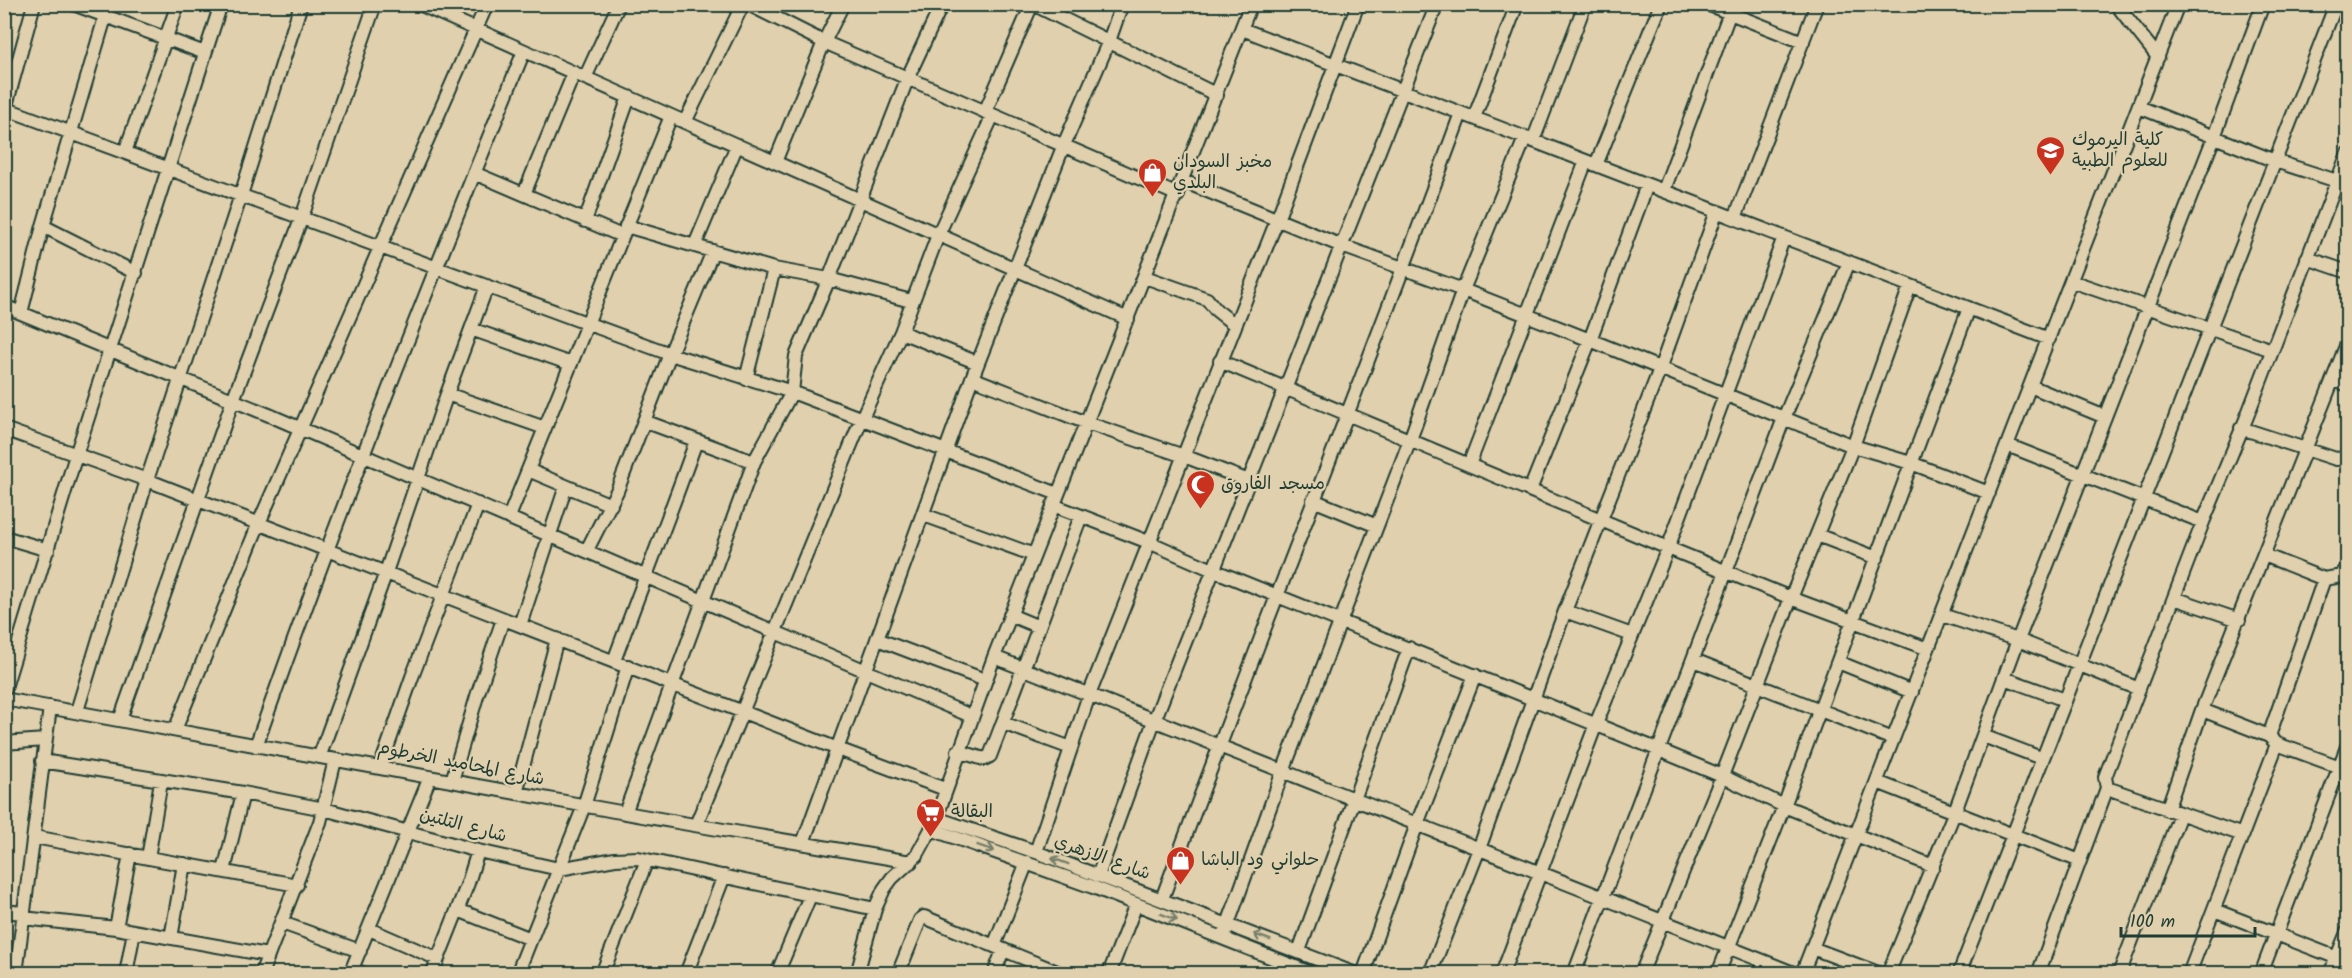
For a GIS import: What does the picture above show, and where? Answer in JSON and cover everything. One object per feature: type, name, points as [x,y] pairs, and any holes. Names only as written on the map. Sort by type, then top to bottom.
[{"type":"street","points":[[34,4],[5,110],[72,132],[670,354],[792,392],[946,450],[1056,500],[1081,516],[1596,724],[1722,776],[1784,806],[1933,866]]},
{"type":"street","points":[[72,4],[107,11],[166,39],[205,53]]},
{"type":"street","points":[[125,152],[178,4]]},
{"type":"street","points":[[4,690],[76,455],[220,4]]},
{"type":"street","points":[[77,711],[147,480],[301,4]]},
{"type":"street","points":[[120,720],[233,400],[302,217],[375,4]]},
{"type":"street","points":[[419,4],[1128,319]]},
{"type":"street","points":[[175,730],[259,523],[487,4]]},
{"type":"street","points":[[524,194],[580,76],[619,4]]},
{"type":"street","points":[[685,122],[743,4]]},
{"type":"street","points":[[748,4],[824,42],[1178,195]]},
{"type":"street","points":[[775,162],[824,42],[843,4]]},
{"type":"street","points":[[625,813],[754,462],[792,392],[796,356],[829,279],[908,77],[942,4]]},
{"type":"street","points":[[696,825],[862,418],[901,332],[911,301],[1033,4],[1217,95]]},
{"type":"street","points":[[803,843],[972,378],[1122,4]]},
{"type":"street","points":[[857,973],[875,909],[889,882],[911,862],[934,824],[958,751],[1010,615],[1178,195],[1251,4]]},
{"type":"street","points":[[1036,852],[1089,695],[1278,220],[1358,4]]},
{"type":"street","points":[[1098,876],[1213,570],[1437,4]]},
{"type":"street","points":[[1474,118],[1517,4]]},
{"type":"street","points":[[1223,938],[1283,771],[1410,440],[1463,290],[1586,4]]},
{"type":"street","points":[[1469,465],[1526,315],[1661,4]]},
{"type":"street","points":[[1707,4],[1731,9],[1803,42]]},
{"type":"street","points":[[1735,218],[1817,4]]},
{"type":"street","points":[[2116,4],[2158,57]]},
{"type":"street","points":[[1802,974],[2178,4]]},
{"type":"street","points":[[1888,974],[1955,811],[2018,640],[2214,137],[2263,4]]},
{"type":"street","points":[[1959,974],[2041,758],[2145,499],[2336,4]]},
{"type":"street","points":[[1664,190],[1731,9]]},
{"type":"street","points":[[21,313],[43,226],[107,11]]},
{"type":"street","points":[[1242,29],[2049,339]]},
{"type":"street","points":[[256,746],[364,456],[524,51]]},
{"type":"street","points":[[585,221],[629,97]]},
{"type":"street","points":[[2139,107],[2275,161],[2337,181]]},
{"type":"street","points":[[1162,899],[1276,594],[1404,269],[1461,113]]},
{"type":"street","points":[[509,517],[671,116]]},
{"type":"street","points":[[695,245],[737,145]]},
{"type":"street","points":[[2038,974],[2107,788],[2105,777],[2348,153]]},
{"type":"street","points":[[474,173],[585,221],[695,245],[774,269],[829,279],[911,301]]},
{"type":"street","points":[[1183,182],[1342,246],[1590,339],[1853,446],[1911,463],[1989,493]]},
{"type":"street","points":[[1530,490],[1590,339],[1647,184]]},
{"type":"street","points":[[1430,974],[1479,849],[1565,610],[1660,369],[1717,211]]},
{"type":"street","points":[[43,226],[136,273]]},
{"type":"street","points":[[1502,974],[1596,724],[1668,548],[1784,237]]},
{"type":"street","points":[[587,550],[611,505],[713,251]]},
{"type":"street","points":[[2307,258],[2348,272]]},
{"type":"street","points":[[1574,974],[1728,572],[1784,418],[1849,262]]},
{"type":"street","points":[[746,379],[774,269]]},
{"type":"street","points":[[1145,277],[1207,298],[1216,310],[1235,325]]},
{"type":"street","points":[[2071,281],[2272,350]]},
{"type":"street","points":[[320,755],[487,286]]},
{"type":"street","points":[[1641,974],[1664,922],[1853,446],[1910,286]]},
{"type":"street","points":[[4,306],[301,428],[971,716]]},
{"type":"street","points":[[1718,974],[1784,806],[1969,308]]},
{"type":"street","points":[[471,329],[571,364]]},
{"type":"street","points":[[901,332],[978,363]]},
{"type":"street","points":[[2167,810],[2202,710],[2348,341]]},
{"type":"street","points":[[1220,361],[1668,548],[1791,598],[1928,649]]},
{"type":"street","points":[[972,378],[1087,423],[1249,481]]},
{"type":"street","points":[[2333,380],[2348,385]]},
{"type":"street","points":[[2030,386],[2105,417]]},
{"type":"street","points":[[447,394],[545,428]]},
{"type":"street","points":[[644,422],[754,462]]},
{"type":"street","points":[[2241,428],[2336,459],[2345,458],[2348,455]]},
{"type":"street","points":[[4,429],[147,480],[945,789]]},
{"type":"street","points":[[614,661],[696,441]]},
{"type":"street","points":[[2007,445],[2203,522]]},
{"type":"street","points":[[528,470],[611,505]]},
{"type":"street","points":[[520,625],[566,486]]},
{"type":"street","points":[[1313,500],[1377,526]]},
{"type":"street","points":[[380,768],[478,504]]},
{"type":"street","points":[[924,515],[1034,555]]},
{"type":"street","points":[[958,751],[984,759],[989,758],[1081,516]]},
{"type":"street","points":[[1817,535],[1877,558]]},
{"type":"street","points":[[4,537],[48,550]]},
{"type":"street","points":[[2264,555],[2324,579],[2345,577],[2348,563]]},
{"type":"street","points":[[2189,974],[2243,835],[2324,579]]},
{"type":"street","points":[[2174,598],[2239,620]]},
{"type":"street","points":[[1565,610],[1632,635]]},
{"type":"street","points":[[1010,615],[1039,627]]},
{"type":"street","points":[[1942,615],[2018,640],[2139,689]]},
{"type":"street","points":[[452,781],[503,619]]},
{"type":"street","points":[[516,793],[557,639]]},
{"type":"street","points":[[877,639],[985,680]]},
{"type":"street","points":[[1299,951],[1352,799],[1409,648]]},
{"type":"street","points":[[994,657],[1796,974]]},
{"type":"street","points":[[1694,660],[1893,739]]},
{"type":"street","points":[[1838,662],[1912,692]]},
{"type":"street","points":[[517,974],[584,806],[627,666]]},
{"type":"street","points":[[1363,974],[1417,824],[1475,675]]},
{"type":"street","points":[[2004,678],[2066,700]]},
{"type":"street","name":"شارع المحاميد الخرطوم","points":[[4,699],[256,746],[320,755],[584,806],[911,862]]},
{"type":"street","points":[[15,974],[50,707]]},
{"type":"street","points":[[2202,710],[2342,768]]},
{"type":"street","points":[[1003,723],[1071,748]]},
{"type":"street","points":[[1983,736],[2041,758]]},
{"type":"street","points":[[4,742],[45,740]]},
{"type":"street","points":[[2261,974],[2342,768],[2348,744]]},
{"type":"street","points":[[261,974],[297,885],[324,809],[335,759]]},
{"type":"street","name":"شارع التلتين","points":[[42,761],[243,793],[324,809],[408,830],[478,851],[560,869],[615,859],[647,860],[875,909]]},
{"type":"street","points":[[356,972],[360,951],[430,777]]},
{"type":"street","points":[[148,858],[161,781]]},
{"type":"street","points":[[1877,782],[2080,861]]},
{"type":"street","points":[[2107,788],[2243,835]]},
{"type":"street","points":[[224,871],[243,793]]},
{"type":"street","points":[[2119,974],[2180,814]]},
{"type":"street","name":"شارع الازهري","points":[[934,824],[1036,852],[1356,974]]},
{"type":"street","name":"شارع الازهري","points":[[934,824],[1313,974]]},
{"type":"street","points":[[34,837],[297,885]]},
{"type":"street","points":[[432,974],[458,910],[478,851]]},
{"type":"street","points":[[116,928],[130,854]]},
{"type":"street","points":[[602,974],[647,860]]},
{"type":"street","points":[[994,974],[998,948],[1027,862]]},
{"type":"street","points":[[171,938],[184,864]]},
{"type":"street","points":[[686,974],[724,876]]},
{"type":"street","points":[[777,974],[810,896]]},
{"type":"street","points":[[1109,974],[1136,904]]},
{"type":"street","points":[[458,910],[531,939]]},
{"type":"street","points":[[2214,910],[2342,960]]},
{"type":"street","points":[[4,911],[23,916],[116,928],[268,955]]},
{"type":"street","points":[[898,974],[922,918],[1062,974]]},
{"type":"street","points":[[282,923],[360,951]]},
{"type":"street","points":[[369,929],[438,959]]},
{"type":"street","points":[[2330,974],[2342,960],[2348,930]]},
{"type":"street","points":[[126,974],[134,932]]},
{"type":"street","points":[[1812,948],[1881,974]]},
{"type":"place","name":"كلية اليرموك للعلوم الطبية","points":[[2051,176]]},
{"type":"place","name":"مخبز السودان البلدي","points":[[1152,198]]},
{"type":"place","name":"مسجد الفاروق","points":[[1200,510]]},
{"type":"place","name":"البقالة","points":[[930,838]]},
{"type":"place","name":"حلواني ود الباشا","points":[[1180,886]]}]
